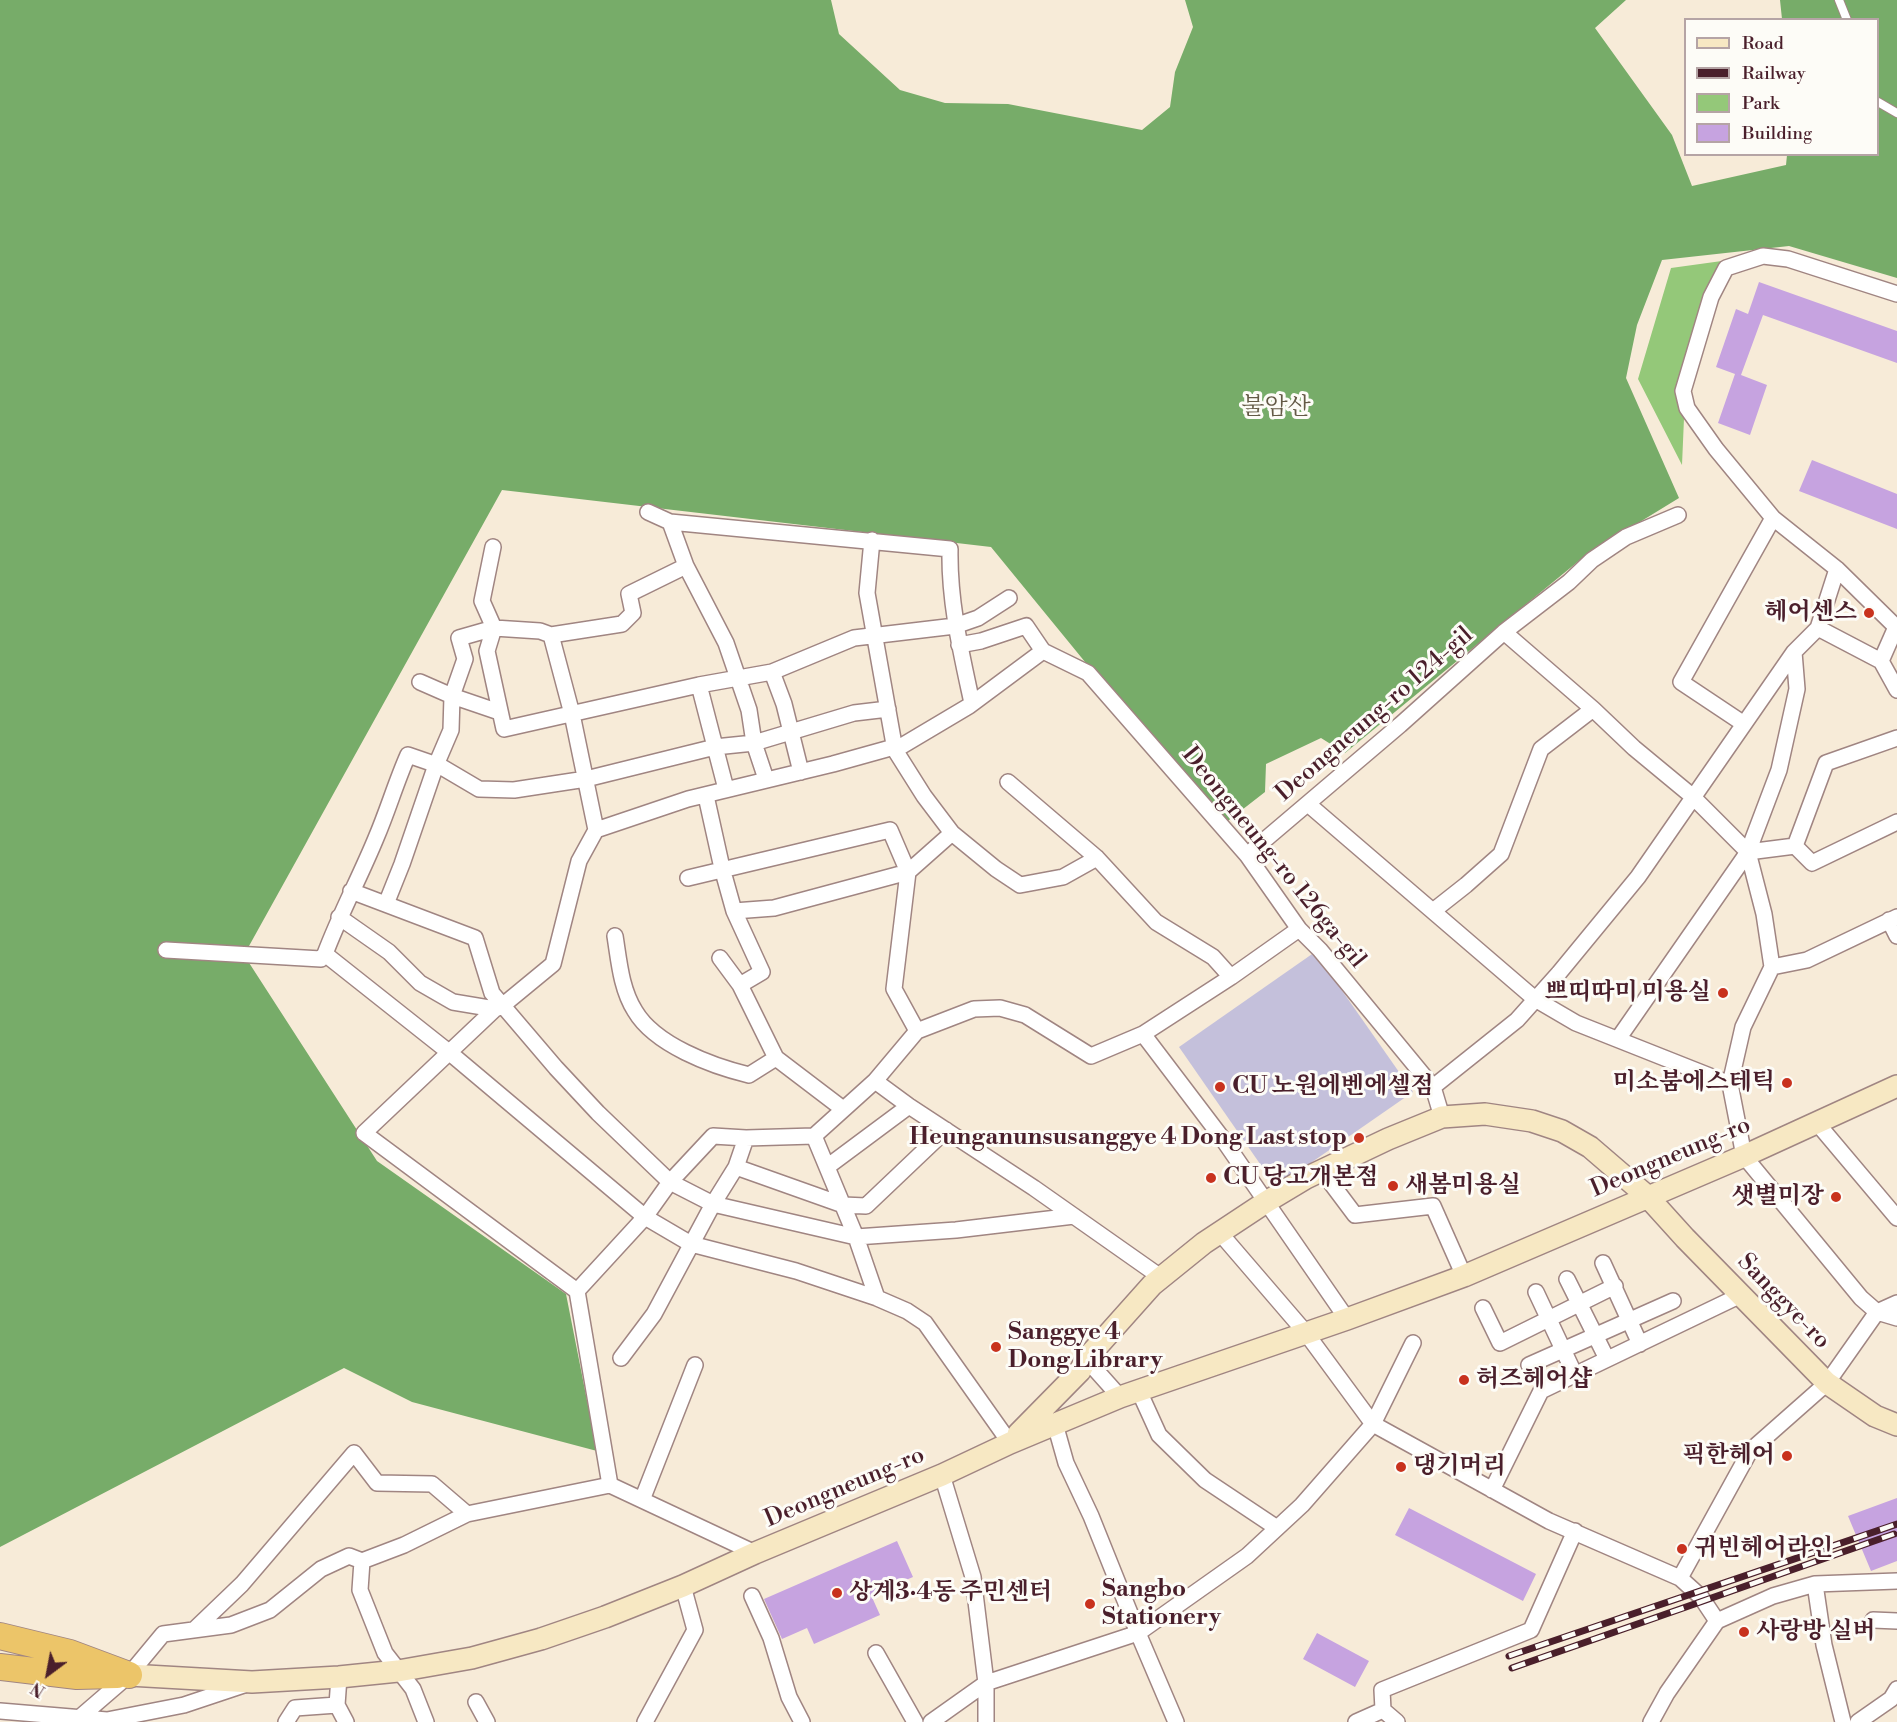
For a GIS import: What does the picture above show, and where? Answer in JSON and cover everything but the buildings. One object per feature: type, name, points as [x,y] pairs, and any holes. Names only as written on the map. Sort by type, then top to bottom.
[{"type":"highway","points":[[0,1636],[70,1653],[129,1675]]},
{"type":"highway","points":[[0,1666],[77,1676],[129,1675]]},
{"type":"main road","name":"Deongneung-ro","points":[[129,1675],[252,1682],[339,1677],[398,1671],[472,1658],[541,1639],[683,1586],[755,1553],[942,1476],[1010,1443],[1129,1394],[1347,1319],[1464,1275],[1744,1156],[1897,1086]]},
{"type":"main road","name":"Sanggye-ro","points":[[1010,1443],[1080,1371],[1086,1359],[1152,1285],[1204,1243],[1266,1202],[1322,1170],[1389,1139],[1442,1118],[1485,1114],[1532,1120],[1562,1131],[1590,1147],[1647,1196],[1827,1383],[1875,1416],[1897,1425]]},
{"type":"street","points":[[1881,661],[1896,627],[1837,569],[1773,518],[1716,449],[1687,408],[1683,391],[1711,297],[1726,268],[1762,256],[1788,259],[1897,294]]},
{"type":"street","points":[[648,512],[670,522],[950,549],[955,626],[972,703]]},
{"type":"street","name":"Deongneung-ro 124-gil","points":[[1247,855],[1504,632],[1569,582],[1592,560],[1626,537],[1678,515]]},
{"type":"street","points":[[1744,724],[1681,682],[1773,518]]},
{"type":"street","points":[[670,522],[686,566],[726,643],[749,710],[754,742],[766,779]]},
{"type":"street","points":[[872,540],[867,593],[895,750],[924,796],[952,833],[996,869],[1020,885],[1063,877],[1097,858]]},
{"type":"street","points":[[493,547],[482,601],[494,628],[488,651],[504,729],[699,685],[772,672],[854,638],[955,626],[978,618],[1009,598]]},
{"type":"street","points":[[386,904],[436,765],[451,730],[453,696],[465,659],[459,638],[494,628],[540,631],[551,635],[622,624],[633,613],[629,594],[686,566]]},
{"type":"street","points":[[1433,1087],[1517,1020],[1638,877],[1794,652],[1818,628],[1837,569]]},
{"type":"street","name":"Deongneung-ro 126ga-gil","points":[[959,645],[981,641],[1026,626],[1043,651],[1088,673],[1247,855],[1299,929],[1320,950],[1433,1087],[1442,1118]]},
{"type":"street","points":[[1818,628],[1881,661],[1897,690]]},
{"type":"street","name":"Deongneung-ro 124-gil","points":[[1504,632],[1593,709],[1634,748],[1692,796],[1749,852]]},
{"type":"street","points":[[551,635],[572,714],[596,830],[579,861],[553,964],[499,1008],[364,1132],[577,1291],[610,1485]]},
{"type":"street","points":[[895,750],[972,703],[1043,651]]},
{"type":"street","points":[[1618,1039],[1749,852],[1779,770],[1797,689],[1794,652]]},
{"type":"street","points":[[772,672],[784,704],[801,772]]},
{"type":"street","points":[[420,682],[500,712]]},
{"type":"street","points":[[699,685],[726,789]]},
{"type":"street","points":[[166,950],[321,959],[376,838],[408,755],[436,765],[479,789],[514,790],[586,779],[715,747],[754,742],[791,733],[855,713],[888,709]]},
{"type":"street","points":[[1432,911],[1501,854],[1541,749],[1593,709]]},
{"type":"street","points":[[1795,846],[1826,763],[1897,738]]},
{"type":"street","points":[[596,830],[688,799],[894,747],[895,750]]},
{"type":"street","points":[[1008,783],[1097,858],[1156,922],[1214,957],[1231,977]]},
{"type":"street","points":[[706,796],[734,911],[762,972],[740,985]]},
{"type":"street","points":[[1308,804],[1535,999],[1576,1023],[1730,1084]]},
{"type":"street","points":[[1795,846],[1812,863],[1897,822]]},
{"type":"street","points":[[688,878],[722,868],[890,830],[908,872],[894,989],[917,1031]]},
{"type":"street","points":[[734,911],[774,908],[908,872],[952,833]]},
{"type":"street","points":[[1749,852],[1795,846]]},
{"type":"street","points":[[1749,852],[1764,914],[1772,967],[1743,1027],[1730,1084],[1744,1156],[1862,1298],[1877,1312],[1897,1318]]},
{"type":"street","points":[[351,891],[475,938],[499,1008],[598,1113],[670,1182],[713,1204],[856,1237],[956,1230],[1074,1216]]},
{"type":"street","points":[[339,917],[389,952],[420,983],[453,1002],[499,1008]]},
{"type":"street","points":[[1772,967],[1807,960],[1893,919],[1897,936]]},
{"type":"street","points":[[577,1291],[645,1217],[670,1182],[713,1136],[746,1138],[814,1136],[875,1081],[917,1031],[974,1009],[1000,1008],[1025,1015],[1091,1056],[1143,1034],[1231,977],[1299,929]]},
{"type":"street","points":[[615,936],[622,981],[635,1012],[659,1038],[723,1068],[749,1075],[776,1058]]},
{"type":"street","points":[[325,954],[450,1053],[645,1217],[691,1244],[796,1270],[877,1298],[907,1311],[925,1323],[1010,1443]]},
{"type":"street","points":[[720,958],[740,985],[776,1058],[843,1109]]},
{"type":"street","points":[[1143,1034],[1222,1138],[1347,1319]]},
{"type":"street","points":[[875,1081],[1162,1278]]},
{"type":"street","points":[[827,1167],[909,1106]]},
{"type":"street","points":[[1817,1123],[1897,1218]]},
{"type":"street","points":[[736,1167],[843,1205],[867,1206],[946,1130]]},
{"type":"street","points":[[814,1136],[856,1237],[877,1298]]},
{"type":"street","points":[[621,1358],[654,1314],[713,1204],[736,1167],[746,1138]]},
{"type":"street","points":[[1322,1170],[1355,1215],[1433,1206],[1464,1275]]},
{"type":"street","points":[[1220,1233],[1306,1333],[1373,1424],[1549,1521],[1680,1578],[1701,1597],[1717,1621]]},
{"type":"street","points":[[1603,1263],[1640,1344]]},
{"type":"street","points":[[1567,1279],[1607,1359]]},
{"type":"street","points":[[1483,1308],[1500,1343],[1615,1286]]},
{"type":"street","points":[[1536,1292],[1575,1375]]},
{"type":"street","points":[[1492,1490],[1541,1391],[1741,1295]]},
{"type":"street","points":[[1529,1365],[1673,1301]]},
{"type":"street","points":[[1680,1578],[1750,1450],[1827,1383],[1877,1312],[1897,1303]]},
{"type":"street","points":[[931,1722],[986,1683],[1138,1633],[1229,1569],[1302,1505],[1373,1424],[1413,1343]]},
{"type":"street","points":[[1086,1359],[1129,1394],[1159,1435],[1204,1480],[1277,1528]]},
{"type":"street","points":[[642,1500],[695,1365]]},
{"type":"street","points":[[1055,1424],[1066,1463],[1176,1722]]},
{"type":"street","points":[[195,1629],[242,1584],[354,1453],[377,1483],[432,1484],[468,1514]]},
{"type":"street","points":[[942,1476],[973,1577],[986,1683],[986,1722]]},
{"type":"street","points":[[78,1719],[129,1675],[163,1635],[231,1625],[270,1610],[321,1569],[349,1556],[362,1561],[404,1545],[468,1514],[610,1485],[755,1553]]},
{"type":"street","points":[[1397,1722],[1383,1710],[1382,1690],[1532,1629],[1575,1531]]},
{"type":"street","points":[[362,1561],[360,1590],[385,1653],[413,1689],[426,1722]]},
{"type":"street","points":[[1651,1722],[1667,1694],[1717,1621],[1773,1596],[1815,1584],[1897,1581]]},
{"type":"street","points":[[1815,1584],[1824,1645],[1843,1722]]},
{"type":"street","points":[[645,1722],[695,1630],[683,1586]]},
{"type":"street","points":[[752,1596],[771,1638],[789,1697],[802,1722]]},
{"type":"street","points":[[1873,1620],[1897,1620]]},
{"type":"street","points":[[876,1653],[915,1722]]},
{"type":"street","points":[[339,1677],[337,1705],[346,1722]]},
{"type":"street","name":"Deongneung-ro","points":[[0,1711],[107,1721],[184,1705],[252,1682]]},
{"type":"street","points":[[1858,1722],[1891,1699],[1897,1689]]},
{"type":"street","points":[[107,1721],[106,1701],[110,1692]]},
{"type":"street","points":[[477,1702],[487,1722]]},
{"type":"street","points":[[286,1722],[295,1708],[337,1705]]},
{"type":"street","points":[[1356,1722],[1383,1710]]},
{"type":"lane","points":[[1839,0],[1846,18]]},
{"type":"lane","points":[[1879,103],[1897,113]]},
{"type":"shaded area","points":[[1315,952],[1413,1092],[1276,1187],[1179,1047]]},
{"type":"green space","name":"불암산","points":[[0,0],[831,0],[839,34],[900,90],[945,103],[1008,104],[1142,130],[1170,107],[1175,72],[1193,27],[1185,0],[1626,0],[1595,28],[1672,135],[1692,186],[1786,165],[1787,156],[1879,156],[1879,18],[1782,18],[1780,0],[1897,0],[1897,278],[1789,246],[1662,260],[1637,325],[1626,378],[1679,498],[1586,555],[1345,753],[1321,738],[1266,764],[1265,792],[1220,827],[991,547],[502,490],[244,955],[377,1161],[566,1294],[597,1451],[412,1402],[344,1368],[0,1547]]},
{"type":"green space","points":[[1729,260],[1685,395],[1682,465],[1638,379],[1671,268]]},
{"type":"railway","points":[[1509,1656],[1897,1524]]},
{"type":"railway","points":[[1512,1668],[1894,1534]]},
{"type":"place","name":"헤어센스","points":[[1869,613]]},
{"type":"place","name":"쁘띠따미 미용실","points":[[1723,993]]},
{"type":"place","name":"미소붐에스테틱","points":[[1787,1083]]},
{"type":"place","name":"CU 노원에벤에셀점","points":[[1220,1087]]},
{"type":"place","name":"Heunganunsusanggye 4 Dong Last stop","points":[[1359,1138]]},
{"type":"place","name":"CU 당고개본점","points":[[1211,1178]]},
{"type":"place","name":"새봄미용실","points":[[1393,1186]]},
{"type":"place","name":"샛별미장","points":[[1836,1197]]},
{"type":"place","name":"Sanggye 4 Dong Library","points":[[996,1347]]},
{"type":"place","name":"허즈헤어샵","points":[[1464,1380]]},
{"type":"place","name":"픽한헤어","points":[[1787,1456]]},
{"type":"place","name":"댕기머리","points":[[1401,1467]]},
{"type":"place","name":"귀빈헤어라인","points":[[1682,1549]]},
{"type":"place","name":"상계3·4동 주민센터","points":[[837,1593]]},
{"type":"place","name":"Sangbo Stationery","points":[[1090,1604]]},
{"type":"place","name":"사랑방 실버","points":[[1744,1632]]}]
